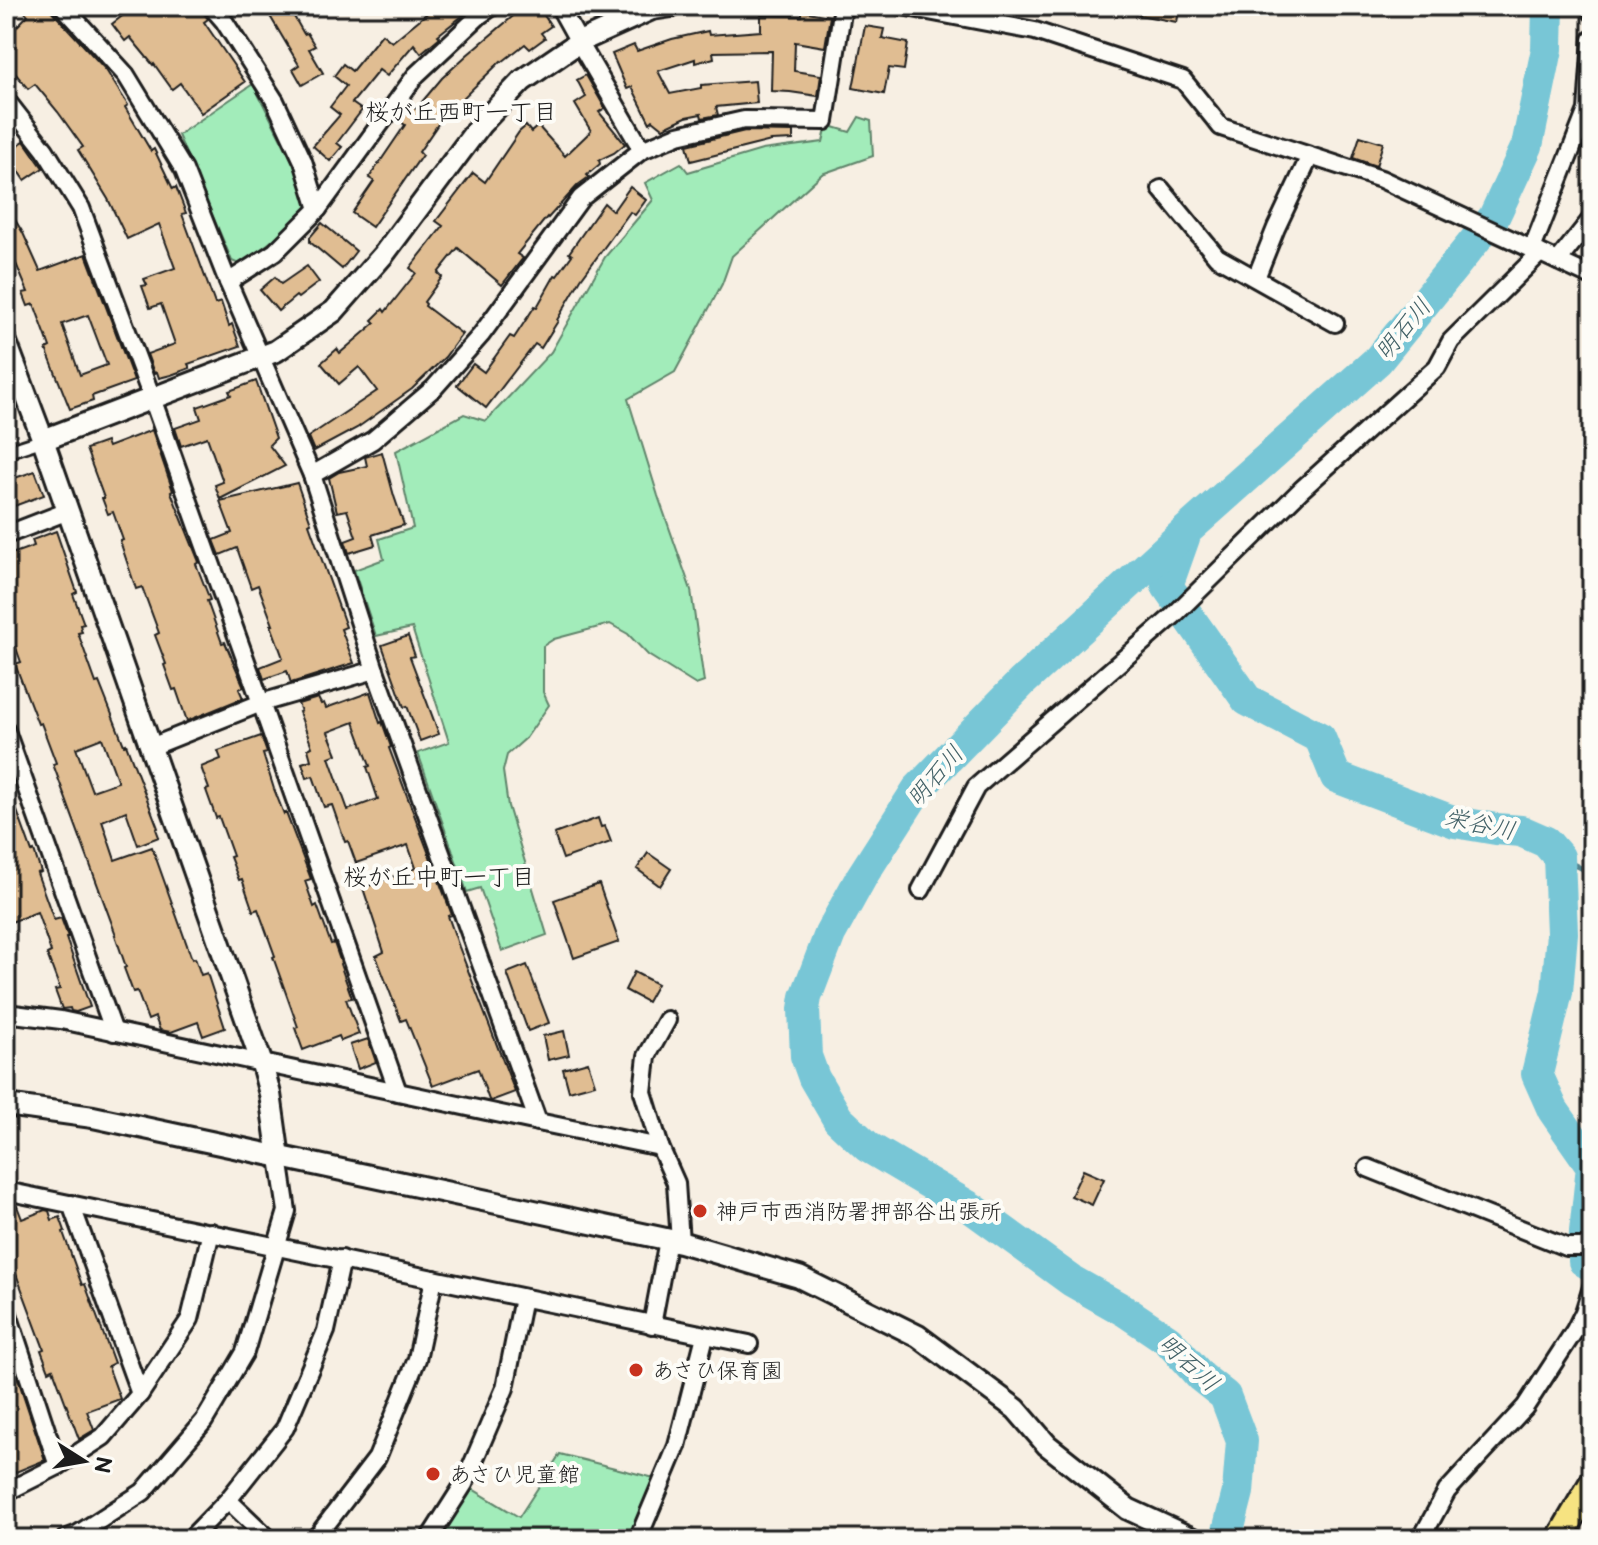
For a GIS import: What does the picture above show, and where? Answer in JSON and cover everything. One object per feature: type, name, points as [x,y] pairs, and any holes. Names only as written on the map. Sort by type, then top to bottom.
[{"type":"main road","points":[[1559,1539],[1592,1483]]},
{"type":"street","points":[[63,6],[126,75],[184,170],[228,282],[312,475],[375,670],[538,1122]]},
{"type":"street","points":[[211,6],[224,21],[275,101],[303,161],[318,209]]},
{"type":"street","points":[[228,282],[275,252],[318,209],[416,75],[493,6]]},
{"type":"street","points":[[559,6],[642,150]]},
{"type":"street","points":[[6,452],[276,351],[334,311],[384,254],[481,124],[522,81],[579,42],[652,9],[672,6]]},
{"type":"street","points":[[312,475],[373,440],[434,388],[481,335],[581,198],[642,150],[678,135],[744,120],[825,121],[843,6]]},
{"type":"street","points":[[902,6],[1035,31],[1183,80],[1221,127],[1381,179],[1592,277]]},
{"type":"street","points":[[921,890],[976,787],[1173,616],[1301,490],[1437,367],[1451,341],[1536,251],[1587,110],[1592,39]]},
{"type":"street","points":[[6,100],[45,150],[81,208],[152,398],[398,1092]]},
{"type":"street","points":[[1256,278],[1310,156]]},
{"type":"street","points":[[1161,189],[1217,257],[1335,323]]},
{"type":"street","points":[[1558,261],[1592,218]]},
{"type":"street","points":[[6,342],[11,368],[43,440],[262,1064],[270,1094],[287,1211],[245,1352],[204,1421],[143,1492],[78,1534],[65,1539]]},
{"type":"street","points":[[6,535],[68,511]]},
{"type":"street","points":[[151,747],[261,703],[375,670]]},
{"type":"street","points":[[6,731],[114,1032]]},
{"type":"street","points":[[6,1013],[61,1020],[660,1147]]},
{"type":"street","points":[[652,1325],[674,1241],[676,1183],[660,1147],[643,1092],[647,1056],[667,1020]]},
{"type":"street","points":[[6,1105],[93,1117],[674,1241],[799,1277],[918,1336],[1016,1409],[1047,1445],[1128,1509],[1193,1539]]},
{"type":"street","points":[[1368,1168],[1566,1247],[1586,1247]]},
{"type":"street","points":[[6,1191],[749,1344]]},
{"type":"street","points":[[71,1204],[140,1394]]},
{"type":"street","points":[[6,1492],[58,1466],[103,1437],[140,1394],[190,1319],[211,1232]]},
{"type":"street","points":[[190,1539],[228,1500],[285,1428],[326,1331],[342,1259]]},
{"type":"street","points":[[315,1539],[377,1458],[417,1359],[434,1279]]},
{"type":"street","points":[[1421,1539],[1447,1491],[1525,1407],[1575,1330],[1592,1287]]},
{"type":"street","points":[[430,1539],[464,1484],[505,1388],[523,1298]]},
{"type":"street","points":[[6,1308],[58,1466]]},
{"type":"street","points":[[638,1539],[677,1446],[705,1336]]},
{"type":"street","points":[[228,1500],[269,1539]]},
{"type":"green space","points":[[253,84],[305,186],[309,212],[241,265],[232,261],[178,135]]},
{"type":"green space","points":[[859,117],[871,121],[873,156],[822,174],[732,256],[722,284],[675,372],[628,399],[691,590],[704,682],[696,685],[648,655],[628,634],[610,624],[554,639],[543,646],[543,692],[549,705],[526,738],[507,755],[503,771],[508,806],[547,935],[502,951],[480,888],[467,892],[418,753],[449,742],[412,628],[376,636],[354,570],[384,559],[379,539],[413,528],[396,451],[464,414],[486,421],[551,352],[605,257],[653,200],[645,183],[681,163],[688,172],[762,150],[823,142],[827,125],[850,132]]},
{"type":"green space","points":[[560,1454],[662,1480],[638,1539],[432,1539],[464,1484],[519,1517]]},
{"type":"building","points":[[19,6],[47,6],[106,70],[151,151],[154,149],[173,189],[176,187],[186,213],[182,214],[215,304],[221,302],[240,346],[188,364],[190,368],[171,375],[159,378],[157,372],[154,373],[147,354],[175,344],[161,304],[150,308],[142,286],[147,285],[144,279],[175,268],[159,224],[127,239],[108,199],[78,150],[83,147],[35,84],[28,89],[6,62],[6,38],[28,15]]},
{"type":"building","points":[[135,6],[198,6],[208,19],[204,22],[245,82],[201,113],[180,83],[172,89],[130,37],[125,41],[112,24]]},
{"type":"building","points":[[264,6],[288,6],[304,34],[307,33],[315,46],[309,49],[323,73],[302,85],[293,69],[299,65]]},
{"type":"building","points":[[436,6],[461,6],[466,13],[421,53],[414,44],[387,76],[379,70],[352,103],[362,110],[337,143],[342,147],[330,161],[313,146],[340,115],[330,107],[346,86],[334,76],[343,64],[352,71],[382,34],[392,42]]},
{"type":"building","points":[[525,6],[538,6],[551,26],[541,33],[545,38],[530,49],[525,44],[501,61],[463,98],[466,100],[453,116],[447,111],[419,152],[422,155],[372,227],[352,213],[374,181],[369,178],[405,125],[400,121],[411,105],[416,109],[442,78]]},
{"type":"building","points":[[1129,6],[1180,6],[1177,22],[1128,13]]},
{"type":"building","points":[[802,11],[830,16],[825,47],[795,42],[794,71],[821,75],[818,96],[771,91],[772,51],[713,52],[714,58],[695,63],[695,59],[658,71],[670,94],[701,88],[701,85],[755,81],[757,103],[716,107],[718,115],[686,117],[663,128],[653,120],[650,123],[632,87],[627,89],[612,54],[634,45],[637,51],[708,31],[709,35],[761,31],[761,15],[802,16]]},
{"type":"building","points":[[865,26],[884,29],[882,38],[908,43],[904,70],[889,68],[884,94],[853,88]]},
{"type":"building","points":[[586,75],[605,108],[599,112],[625,144],[599,160],[600,164],[587,175],[589,177],[547,217],[517,254],[523,258],[502,285],[458,248],[438,273],[442,277],[424,302],[425,306],[462,334],[445,357],[412,389],[357,428],[314,451],[308,437],[377,391],[359,367],[339,384],[321,363],[337,349],[340,353],[375,323],[372,320],[383,309],[385,312],[416,273],[410,268],[443,226],[436,221],[473,173],[485,182],[519,132],[526,126],[531,132],[538,126],[565,156],[591,131],[575,104],[586,97],[577,80]]},
{"type":"building","points":[[745,131],[793,132],[793,140],[771,141],[691,161],[687,145]]},
{"type":"building","points":[[1360,136],[1383,143],[1376,166],[1353,158]]},
{"type":"building","points":[[24,141],[43,168],[25,180],[7,153]]},
{"type":"building","points":[[630,187],[646,200],[635,215],[630,212],[581,279],[541,348],[535,344],[486,408],[457,385],[473,364],[484,372],[510,336],[514,338],[604,203],[613,211]]},
{"type":"building","points":[[6,205],[40,271],[86,254],[134,381],[92,396],[93,401],[70,409],[46,349],[50,347],[34,304],[28,306],[23,293],[28,292],[6,240]],"holes":[[[88,315],[107,365],[80,375],[62,324]]]},
{"type":"building","points":[[322,223],[356,251],[342,269],[310,242],[310,237]]},
{"type":"building","points":[[307,266],[319,282],[278,311],[260,290],[275,277],[281,284]]},
{"type":"building","points":[[256,381],[276,438],[269,445],[285,466],[220,499],[215,485],[223,482],[207,437],[181,446],[175,428],[201,419],[197,407],[231,395],[229,391]]},
{"type":"building","points":[[152,430],[171,492],[199,562],[196,564],[222,643],[225,642],[244,687],[239,689],[243,698],[187,721],[164,665],[155,635],[159,633],[142,587],[136,589],[113,512],[108,514],[86,449],[106,442],[108,447]]},
{"type":"building","points":[[382,452],[404,525],[372,535],[375,545],[349,553],[345,541],[356,537],[347,510],[337,512],[329,478],[339,472],[367,466],[365,457]]},
{"type":"building","points":[[35,471],[44,495],[6,509],[6,481]]},
{"type":"building","points":[[297,483],[346,627],[341,629],[354,663],[291,683],[287,671],[264,679],[260,667],[283,658],[273,625],[258,585],[251,588],[237,548],[220,555],[214,540],[232,533],[220,501]]},
{"type":"building","points":[[56,531],[77,592],[73,594],[84,624],[80,625],[82,632],[78,633],[158,828],[159,837],[138,845],[126,811],[102,821],[115,860],[152,847],[192,959],[195,958],[201,975],[207,973],[225,1028],[203,1036],[198,1022],[171,1032],[160,1030],[155,1017],[148,1020],[137,991],[133,992],[116,935],[53,764],[56,763],[15,664],[21,662],[6,620],[6,556],[34,546],[32,540]],"holes":[[[102,738],[118,782],[92,791],[76,748]]]},
{"type":"building","points":[[408,636],[415,656],[410,657],[439,734],[420,741],[382,645]]},
{"type":"building","points":[[370,692],[452,915],[448,916],[459,947],[515,1092],[489,1100],[478,1069],[433,1086],[406,1019],[401,1021],[376,956],[384,952],[363,888],[416,868],[408,845],[356,863],[332,805],[324,807],[313,776],[307,778],[302,763],[311,760],[308,749],[312,747],[298,704],[318,698],[326,708]],"holes":[[[354,722],[370,766],[367,767],[378,799],[348,810],[329,757],[337,754],[328,732]]]},
{"type":"building","points":[[261,736],[274,789],[311,879],[305,881],[314,907],[317,905],[341,963],[352,998],[346,999],[359,1034],[341,1041],[339,1036],[303,1050],[275,956],[258,909],[253,911],[242,879],[239,880],[219,817],[216,818],[206,790],[209,789],[201,767],[221,759],[218,751]]},
{"type":"building","points":[[8,786],[34,851],[41,872],[37,873],[54,920],[61,918],[90,1007],[76,1012],[70,1008],[62,1009],[55,990],[60,989],[47,954],[51,952],[37,912],[6,924]]},
{"type":"building","points":[[598,818],[611,842],[563,859],[554,834]]},
{"type":"building","points":[[648,853],[671,869],[660,886],[637,869]]},
{"type":"building","points":[[599,884],[619,942],[574,958],[554,900]]},
{"type":"building","points":[[527,965],[549,1023],[528,1031],[507,973]]},
{"type":"building","points":[[634,972],[657,984],[647,1002],[625,990]]},
{"type":"building","points":[[564,1031],[569,1055],[548,1060],[543,1036]]},
{"type":"building","points":[[368,1039],[376,1062],[358,1069],[350,1045]]},
{"type":"building","points":[[588,1062],[595,1084],[569,1091],[563,1069]]},
{"type":"building","points":[[1083,1170],[1104,1179],[1092,1205],[1071,1196]]},
{"type":"building","points":[[17,1206],[22,1219],[45,1210],[49,1211],[52,1220],[60,1217],[82,1285],[85,1284],[114,1363],[108,1366],[120,1399],[87,1411],[94,1430],[79,1439],[53,1369],[49,1371],[41,1350],[44,1349],[6,1247],[6,1210]]},
{"type":"building","points":[[6,1343],[45,1460],[6,1476]]},
{"type":"waterway","name":"明石川","points":[[1226,1539],[1238,1492],[1242,1441],[1225,1396],[1201,1377],[1168,1340],[1072,1281],[973,1209],[868,1147],[838,1119],[814,1078],[806,1056],[806,997],[830,934],[862,876],[917,790],[1022,682],[1378,360],[1494,217],[1527,146],[1547,49],[1548,6]]},
{"type":"waterway","name":"栄谷川","points":[[1184,538],[1167,586],[1247,700],[1320,738],[1336,777],[1455,822],[1521,831],[1546,842],[1559,857],[1562,933],[1557,992],[1537,1074],[1553,1110],[1592,1166],[1584,1261],[1592,1266]]},
{"type":"waterway","points":[[1559,857],[1592,872]]},
{"type":"place","name":"神戸市西消防署押部谷出張所","points":[[700,1211]]},
{"type":"place","name":"あさひ保育園","points":[[636,1370]]},
{"type":"place","name":"あさひ児童館","points":[[433,1474]]},
{"type":"district","name":"桜が丘西町一丁目","points":[[461,112]]},
{"type":"district","name":"桜が丘中町一丁目","points":[[439,877]]}]
